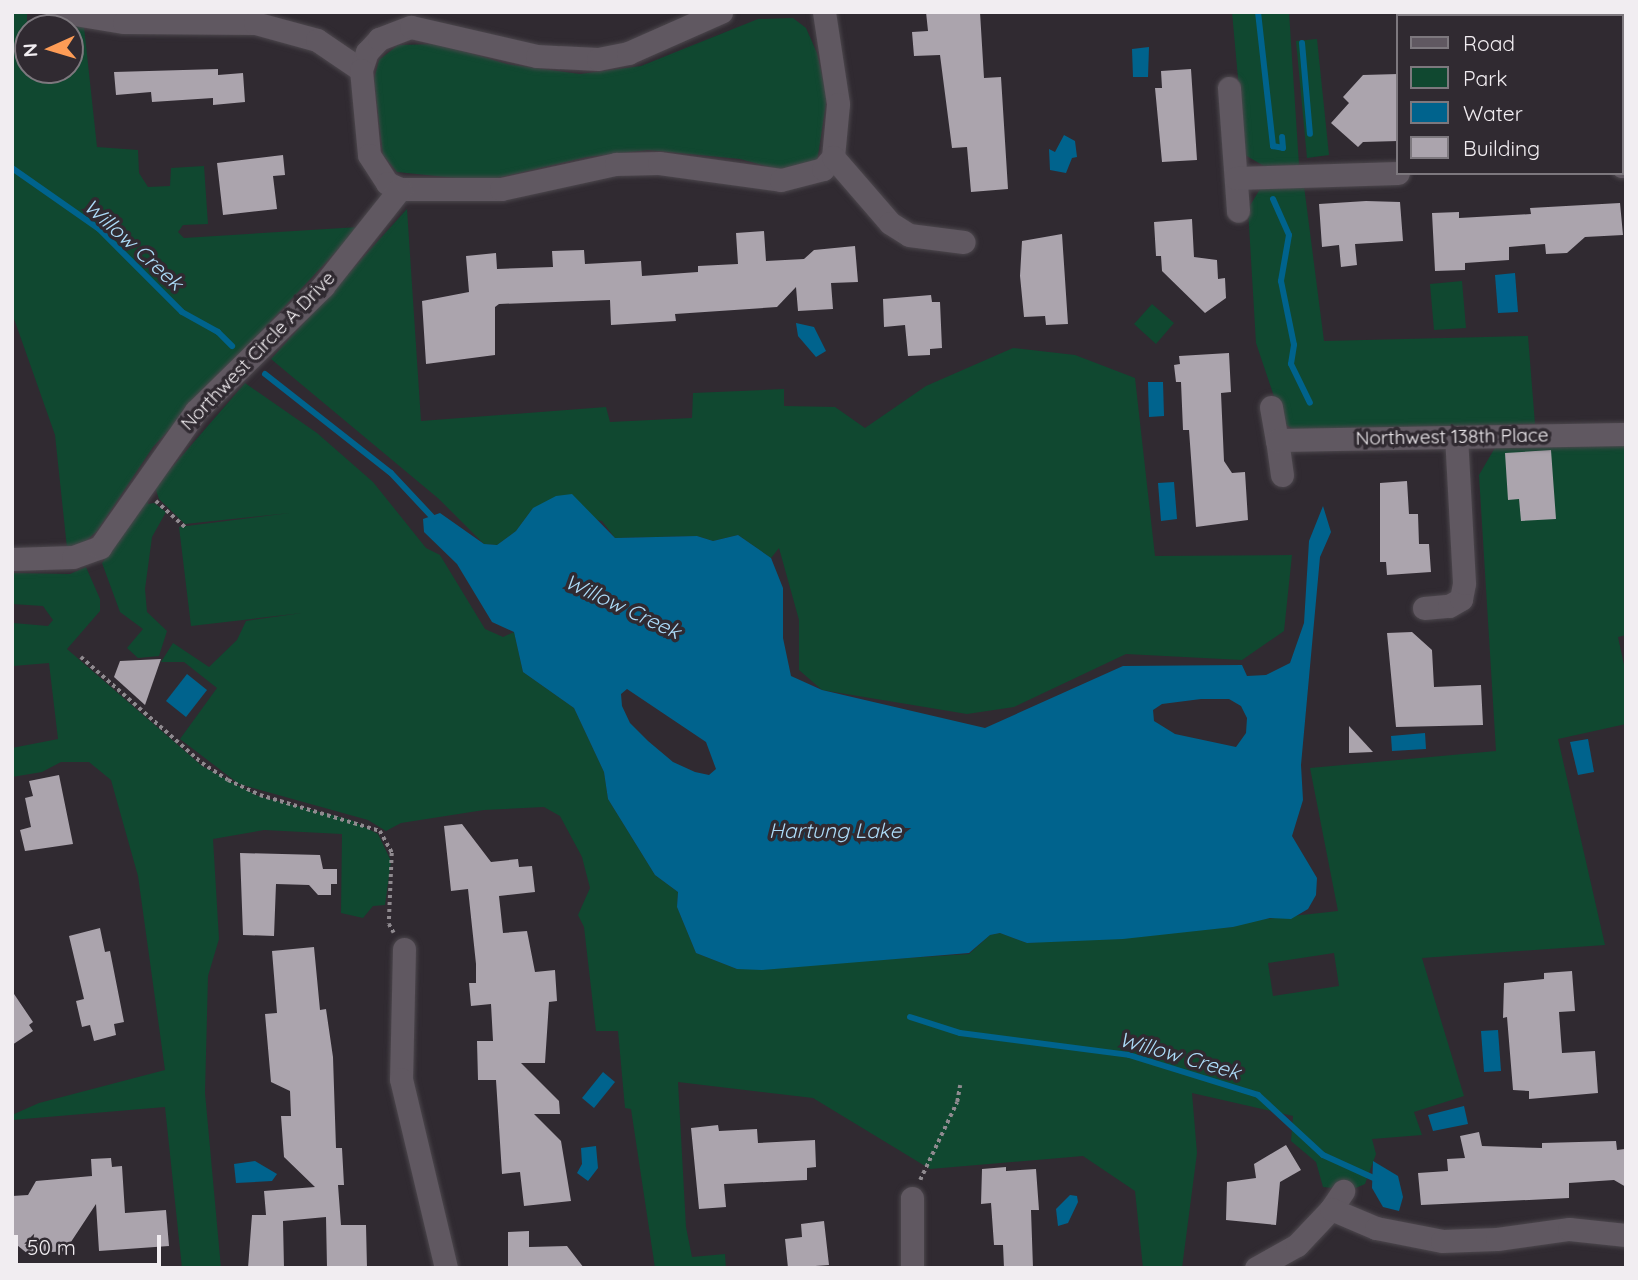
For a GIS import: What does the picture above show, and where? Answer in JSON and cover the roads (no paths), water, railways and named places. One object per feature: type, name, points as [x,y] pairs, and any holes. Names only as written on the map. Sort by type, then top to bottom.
[{"type":"street","points":[[62,12],[124,22],[255,23],[317,40],[360,70]]},
{"type":"street","points":[[721,12],[628,53],[598,59],[537,56],[411,27],[379,39],[367,52],[360,70],[369,155],[387,183],[400,189],[501,189],[616,164],[668,164],[781,180],[823,169],[833,157],[838,104],[823,12]]},
{"type":"street","points":[[1229,88],[1238,211]]},
{"type":"street","points":[[833,157],[900,229],[929,240],[964,242]]},
{"type":"street","points":[[1236,178],[1396,173]]},
{"type":"street","name":"Northwest Circle A Drive","points":[[12,559],[73,557],[100,547],[196,411],[323,286],[400,189]]},
{"type":"street","points":[[1271,407],[1282,475]]},
{"type":"street","name":"Northwest 138th Place","points":[[1277,440],[1626,434]]},
{"type":"street","points":[[1424,608],[1449,606],[1461,599],[1464,583],[1456,437]]},
{"type":"street","points":[[404,948],[401,1079],[446,1268]]},
{"type":"street","points":[[912,1198],[912,1268]]},
{"type":"street","points":[[1256,1268],[1297,1245],[1337,1200],[1376,1228],[1442,1241],[1569,1229],[1626,1235]]},
{"type":"water","points":[[1149,47],[1148,77],[1133,77],[1132,49]]},
{"type":"water","points":[[1064,135],[1075,141],[1077,157],[1072,158],[1066,173],[1050,170],[1049,149],[1055,152]]},
{"type":"water","points":[[1515,273],[1518,312],[1498,313],[1495,275]]},
{"type":"water","points":[[796,323],[814,327],[826,351],[816,357],[798,336]]},
{"type":"water","points":[[1148,382],[1163,382],[1164,416],[1149,417]]},
{"type":"water","points":[[1174,482],[1177,519],[1161,521],[1158,483]]},
{"type":"water","name":"Hartung Lake","points":[[572,494],[615,538],[697,536],[713,541],[738,535],[771,558],[783,588],[783,638],[791,676],[822,690],[985,728],[1123,666],[1242,665],[1247,676],[1266,675],[1290,663],[1304,623],[1309,541],[1323,506],[1331,532],[1320,557],[1301,765],[1303,800],[1292,836],[1317,878],[1316,895],[1308,909],[1291,919],[1270,918],[1233,927],[1123,939],[1027,943],[1000,933],[990,935],[969,953],[762,970],[737,969],[696,953],[677,907],[678,892],[655,875],[608,799],[604,772],[574,708],[523,672],[514,632],[492,622],[457,564],[424,532],[423,519],[440,513],[484,544],[497,545],[516,531],[533,508],[556,496]],"holes":[[[627,689],[706,742],[716,769],[709,775],[695,772],[673,762],[648,741],[630,723],[622,706],[621,694]],[[1229,699],[1241,706],[1247,718],[1246,733],[1236,747],[1175,734],[1154,721],[1153,710],[1162,704]]]},
{"type":"water","points":[[187,674],[207,690],[186,717],[166,701]]},
{"type":"water","points":[[1425,733],[1426,749],[1392,751],[1391,736]]},
{"type":"water","points":[[1588,739],[1594,772],[1578,775],[1570,742]]},
{"type":"water","points":[[1498,1030],[1501,1071],[1484,1072],[1481,1031]]},
{"type":"water","points":[[603,1072],[615,1082],[594,1108],[582,1098]]},
{"type":"water","points":[[1464,1106],[1468,1124],[1433,1131],[1428,1115]]},
{"type":"water","points":[[596,1146],[598,1168],[588,1181],[577,1173],[582,1164],[581,1148]]},
{"type":"water","points":[[255,1161],[277,1174],[272,1181],[236,1183],[234,1164]]},
{"type":"water","points":[[1373,1161],[1398,1176],[1403,1197],[1399,1211],[1383,1207],[1372,1188]]},
{"type":"water","points":[[1070,1195],[1077,1196],[1078,1202],[1068,1223],[1058,1226],[1056,1209]]},
{"type":"waterway","points":[[1258,12],[1273,146],[1283,148],[1282,137]]},
{"type":"waterway","points":[[1302,43],[1310,134]]},
{"type":"waterway","name":"Willow Creek","points":[[12,168],[99,229],[182,312],[218,332],[232,346]]},
{"type":"waterway","points":[[1273,199],[1289,235],[1281,281],[1294,345],[1291,364],[1310,403]]},
{"type":"waterway","name":"Willow Creek","points":[[265,374],[391,473],[434,519]]},
{"type":"waterway","name":"Willow Creek","points":[[910,1017],[960,1033],[1129,1055],[1258,1095],[1323,1155],[1376,1179]]}]
